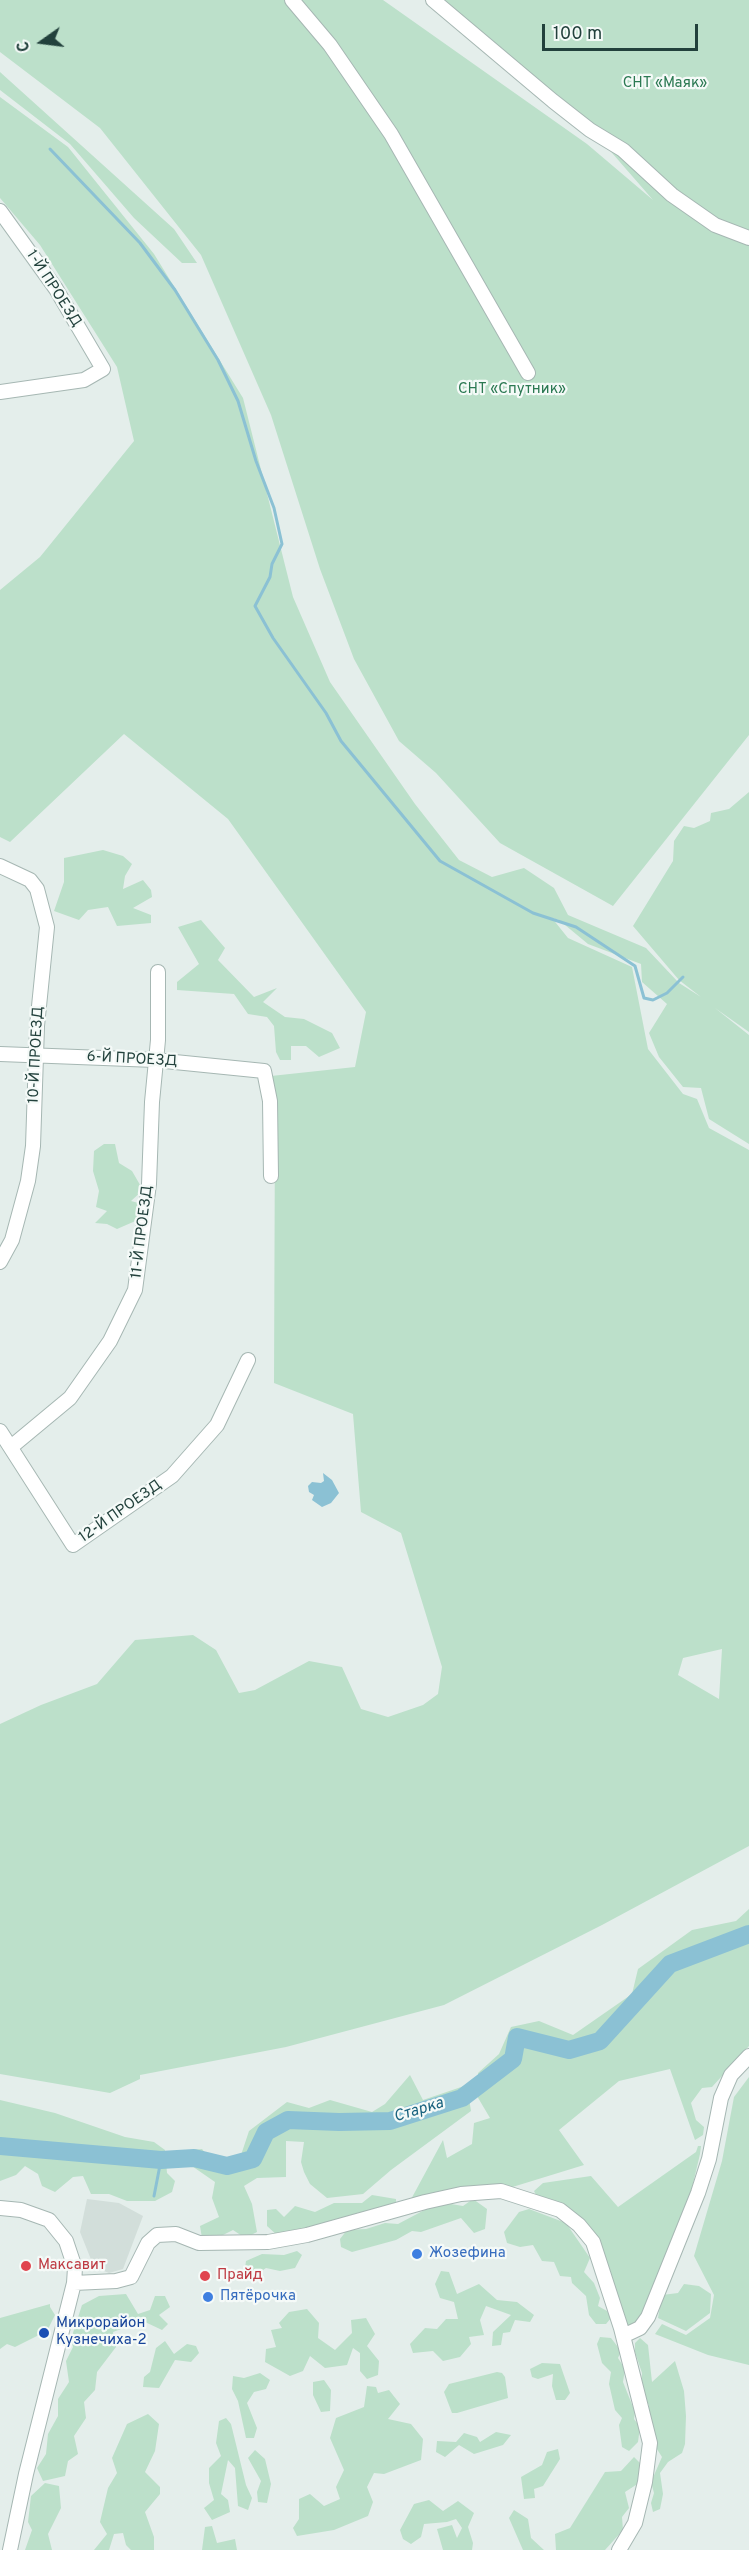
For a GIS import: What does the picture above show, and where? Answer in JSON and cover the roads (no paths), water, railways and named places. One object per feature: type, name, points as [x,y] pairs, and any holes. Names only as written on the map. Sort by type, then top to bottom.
[{"type":"street","points":[[292,0],[330,45],[391,134],[528,373]]},
{"type":"street","points":[[433,0],[553,101],[590,130],[623,150],[672,195],[715,225],[749,238]]},
{"type":"street","name":"1-Й ПРОЕЗД","points":[[0,211],[56,289],[103,369],[84,380],[0,392]]},
{"type":"street","name":"10-Й ПРОЕЗД","points":[[0,866],[30,880],[37,889],[45,916],[33,1146],[28,1181],[12,1240],[0,1262]]},
{"type":"street","name":"11-Й ПРОЕЗД","points":[[11,1447],[70,1398],[110,1341],[135,1290],[149,1184],[155,1059],[158,1040],[158,972]]},
{"type":"street","name":"6-Й ПРОЕЗД","points":[[0,1054],[155,1059],[264,1071],[270,1101],[271,1176]]},
{"type":"street","name":"12-Й ПРОЕЗД","points":[[11,1447],[73,1545],[172,1476],[217,1425],[248,1360]]},
{"type":"street","points":[[0,1431],[11,1447]]},
{"type":"street","points":[[623,2336],[640,2328],[648,2317],[710,2159],[721,2098],[731,2076],[749,2056]]},
{"type":"street","points":[[75,2283],[116,2281],[131,2277],[148,2243],[157,2235],[176,2235],[199,2243],[268,2242],[307,2235],[461,2194],[501,2191],[560,2210],[579,2225],[593,2242],[623,2336],[650,2444],[645,2482],[635,2523],[619,2550]]},
{"type":"street","points":[[0,2208],[21,2210],[49,2220],[59,2231],[72,2255],[75,2283],[26,2474],[10,2550]]},
{"type":"water","points":[[323,1473],[332,1480],[339,1493],[331,1503],[322,1507],[312,1500],[314,1495],[309,1492],[308,1486],[312,1482],[324,1481]]},
{"type":"waterway","points":[[50,149],[140,243],[175,290],[218,360],[238,401],[256,461],[274,508],[282,544],[272,564],[270,577],[255,606],[273,638],[326,713],[341,741],[440,861],[533,913],[576,927],[635,966],[644,998],[653,1000],[667,993],[683,977]]},
{"type":"waterway","name":"Старка","points":[[0,2146],[161,2160],[194,2158],[227,2166],[253,2159],[266,2132],[288,2120],[390,2121],[462,2098],[513,2059],[517,2037],[569,2050],[600,2041],[670,1964],[749,1934]]},
{"type":"waterway","points":[[154,2196],[161,2160]]},
{"type":"place","name":"Жозефина","points":[[417,2254]]},
{"type":"place","name":"Максавит","points":[[26,2266]]},
{"type":"place","name":"Прайд","points":[[205,2276]]},
{"type":"place","name":"Пятёрочка","points":[[208,2297]]},
{"type":"place","name":"Микрорайон Кузнечиха-2","points":[[44,2333]]},
{"type":"park label","name":"СНТ «Маяк»","points":[[665,84]]},
{"type":"park label","name":"СНТ «Спутник»","points":[[512,390]]}]
